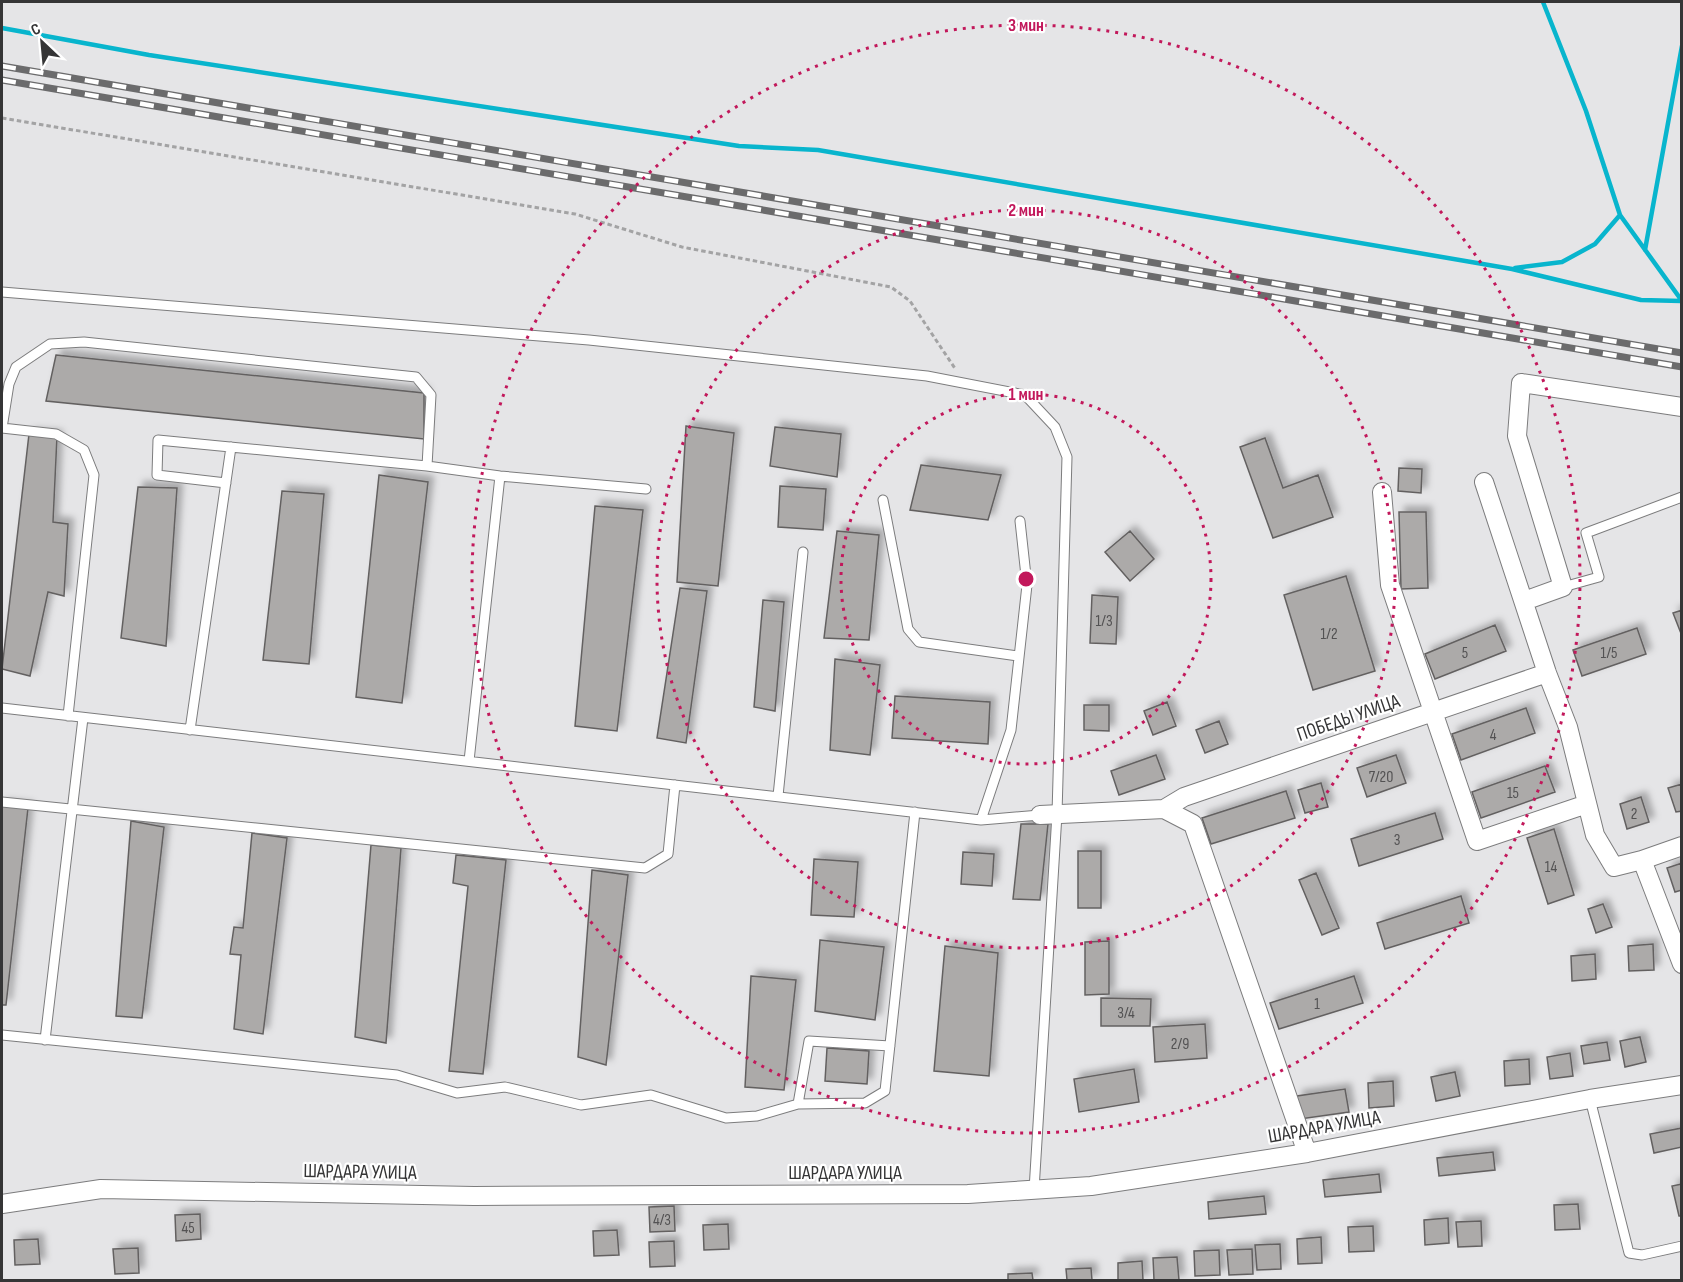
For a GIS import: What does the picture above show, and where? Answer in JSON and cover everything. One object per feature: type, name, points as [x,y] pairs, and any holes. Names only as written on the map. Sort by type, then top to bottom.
[{"type":"street","points":[[1524,601],[1563,587],[1517,436],[1521,383],[1682,407]]},
{"type":"street","points":[[1484,482],[1547,672],[1568,727],[1595,835],[1614,867],[1682,846]]},
{"type":"street","points":[[1382,492],[1390,585],[1477,841],[1587,804]]},
{"type":"street","name":"ПОБЕДЫ УЛИЦА","points":[[1164,809],[1185,797],[1547,672]]},
{"type":"street","points":[[1049,814],[1164,809],[1193,824],[1307,1153]]},
{"type":"street","points":[[1642,860],[1682,964]]},
{"type":"street","name":"ШАРДАРА УЛИЦА","points":[[2,1204],[101,1189],[474,1196],[968,1194],[1091,1186],[1307,1153],[1590,1099],[1682,1085]]},
{"type":"lane","points":[[2,292],[589,340],[927,376],[1025,395],[1055,427],[1068,457],[1049,814],[1034,1190]]},
{"type":"lane","points":[[68,716],[94,475],[84,450],[56,434],[2,428],[9,384],[16,367],[50,344],[84,342],[416,377],[431,395],[428,465]]},
{"type":"lane","points":[[226,483],[158,475],[158,440],[428,465],[500,476],[646,489]]},
{"type":"lane","points":[[190,730],[231,447]]},
{"type":"lane","points":[[469,761],[500,476]]},
{"type":"lane","points":[[1563,587],[1599,577],[1586,533],[1682,497]]},
{"type":"lane","points":[[883,500],[908,629],[918,642],[1018,656]]},
{"type":"lane","points":[[981,820],[1011,730],[1027,585],[1020,521]]},
{"type":"lane","points":[[778,796],[804,552]]},
{"type":"lane","points":[[2,708],[981,820],[1049,814]]},
{"type":"lane","points":[[45,1040],[83,718]]},
{"type":"lane","points":[[2,802],[645,867],[668,854],[675,785]]},
{"type":"lane","points":[[2,1035],[397,1075],[457,1093],[505,1087],[581,1105],[651,1095],[726,1118],[757,1116],[798,1104],[865,1103],[885,1091],[915,812]]},
{"type":"lane","points":[[798,1104],[809,1041],[890,1046]]},
{"type":"lane","points":[[1590,1099],[1629,1253],[1642,1255],[1682,1246]]},
{"type":"path","points":[[2,118],[575,214],[682,247],[891,287],[910,301],[964,383]]},
{"type":"building","points":[[56,355],[424,393],[424,439],[46,401]]},
{"type":"building","points":[[686,426],[734,433],[718,586],[677,582]]},
{"type":"building","points":[[775,427],[841,434],[837,477],[770,466]]},
{"type":"building","points":[[29,434],[57,436],[53,522],[68,524],[64,596],[48,592],[30,676],[2,669]]},
{"type":"building","points":[[1265,438],[1283,488],[1318,475],[1333,517],[1273,538],[1240,447]]},
{"type":"building","points":[[921,465],[1001,475],[988,520],[910,510]]},
{"type":"building","points":[[1399,468],[1422,469],[1421,493],[1398,491]]},
{"type":"building","points":[[379,475],[428,482],[402,703],[356,697]]},
{"type":"building","points":[[780,486],[826,489],[823,530],[778,527]]},
{"type":"building","points":[[138,487],[177,488],[166,646],[121,638]]},
{"type":"building","points":[[282,491],[324,494],[309,664],[263,660]]},
{"type":"building","points":[[595,506],[643,510],[617,731],[575,726]]},
{"type":"building","points":[[1399,512],[1426,512],[1428,588],[1401,589]]},
{"type":"building","points":[[837,531],[879,535],[869,640],[824,638]]},
{"type":"building","points":[[1130,531],[1154,559],[1130,581],[1105,552]]},
{"type":"building","points":[[1346,576],[1375,671],[1313,690],[1284,595]]},
{"type":"building","points":[[680,588],[707,591],[686,743],[657,738]]},
{"type":"building","points":[[1092,595],[1118,597],[1116,644],[1090,643]]},
{"type":"building","points":[[763,600],[784,602],[775,711],[754,707]]},
{"type":"building","points":[[1682,610],[1682,636],[1673,613]]},
{"type":"building","points":[[1495,625],[1506,651],[1435,679],[1425,654]]},
{"type":"building","points":[[1637,628],[1646,654],[1582,676],[1573,650]]},
{"type":"building","points":[[835,659],[880,665],[870,755],[830,750]]},
{"type":"building","points":[[895,696],[990,702],[988,744],[892,738]]},
{"type":"building","points":[[1167,702],[1176,726],[1153,735],[1144,711]]},
{"type":"building","points":[[1084,705],[1109,705],[1109,731],[1084,730]]},
{"type":"building","points":[[1526,708],[1535,733],[1461,760],[1452,734]]},
{"type":"building","points":[[1219,721],[1228,744],[1205,753],[1196,730]]},
{"type":"building","points":[[1156,755],[1165,779],[1119,795],[1111,771]]},
{"type":"building","points":[[1396,755],[1406,783],[1367,797],[1357,768]]},
{"type":"building","points":[[1545,766],[1555,792],[1481,818],[1472,792]]},
{"type":"building","points":[[1321,783],[1328,807],[1305,813],[1298,790]]},
{"type":"building","points":[[1682,784],[1682,811],[1676,812],[1668,788]]},
{"type":"building","points":[[1286,791],[1295,818],[1211,844],[1202,818]]},
{"type":"building","points":[[1641,797],[1649,822],[1627,829],[1620,804]]},
{"type":"building","points":[[2,805],[28,808],[6,1005],[2,1005]]},
{"type":"building","points":[[1435,813],[1443,839],[1359,866],[1351,839]]},
{"type":"building","points":[[131,821],[164,827],[142,1018],[116,1016]]},
{"type":"building","points":[[1021,824],[1048,824],[1040,900],[1013,899]]},
{"type":"building","points":[[1554,829],[1574,895],[1548,904],[1527,838]]},
{"type":"building","points":[[252,833],[287,838],[263,1034],[234,1029],[241,955],[230,954],[234,927],[243,928]]},
{"type":"building","points":[[371,845],[401,848],[386,1043],[355,1037]]},
{"type":"building","points":[[1078,851],[1101,851],[1101,908],[1078,908]]},
{"type":"building","points":[[963,852],[994,854],[992,886],[961,884]]},
{"type":"building","points":[[456,855],[506,860],[483,1074],[449,1071],[468,886],[453,883]]},
{"type":"building","points":[[814,859],[858,862],[854,917],[811,915]]},
{"type":"building","points":[[1682,863],[1682,890],[1675,892],[1667,868]]},
{"type":"building","points":[[592,870],[628,875],[606,1065],[578,1057]]},
{"type":"building","points":[[1316,873],[1339,928],[1322,935],[1299,880]]},
{"type":"building","points":[[1461,896],[1469,923],[1385,949],[1377,923]]},
{"type":"building","points":[[1603,904],[1612,927],[1596,933],[1588,909]]},
{"type":"building","points":[[820,940],[884,947],[875,1020],[815,1011]]},
{"type":"building","points":[[1109,941],[1109,994],[1085,995],[1085,942]]},
{"type":"building","points":[[1653,944],[1654,970],[1629,971],[1628,946]]},
{"type":"building","points":[[945,946],[998,953],[989,1076],[934,1071]]},
{"type":"building","points":[[1595,954],[1596,979],[1572,981],[1571,956]]},
{"type":"building","points":[[751,976],[796,980],[784,1090],[745,1087]]},
{"type":"building","points":[[1354,976],[1363,1003],[1279,1029],[1270,1003]]},
{"type":"building","points":[[1101,998],[1151,999],[1150,1026],[1101,1026]]},
{"type":"building","points":[[1205,1024],[1207,1058],[1155,1062],[1153,1027]]},
{"type":"building","points":[[1640,1037],[1646,1062],[1625,1067],[1620,1041]]},
{"type":"building","points":[[1607,1042],[1610,1060],[1584,1064],[1581,1046]]},
{"type":"building","points":[[827,1048],[869,1051],[867,1084],[825,1081]]},
{"type":"building","points":[[1570,1053],[1573,1076],[1550,1079],[1547,1057]]},
{"type":"building","points":[[1529,1059],[1530,1084],[1505,1086],[1504,1061]]},
{"type":"building","points":[[1134,1069],[1139,1102],[1079,1112],[1074,1079]]},
{"type":"building","points":[[1455,1072],[1460,1096],[1436,1101],[1431,1077]]},
{"type":"building","points":[[1393,1081],[1394,1106],[1369,1108],[1368,1083]]},
{"type":"building","points":[[1345,1089],[1349,1112],[1300,1119],[1297,1096]]},
{"type":"building","points":[[1682,1128],[1682,1147],[1654,1153],[1650,1134]]},
{"type":"building","points":[[1493,1152],[1495,1170],[1439,1176],[1437,1158]]},
{"type":"building","points":[[1379,1174],[1381,1192],[1325,1197],[1323,1180]]},
{"type":"building","points":[[1682,1184],[1682,1216],[1679,1216],[1672,1186]]},
{"type":"building","points":[[1264,1196],[1266,1214],[1209,1219],[1208,1202]]},
{"type":"building","points":[[1578,1204],[1580,1229],[1555,1230],[1554,1205]]},
{"type":"building","points":[[674,1206],[675,1231],[650,1232],[649,1207]]},
{"type":"building","points":[[200,1214],[201,1239],[176,1241],[175,1215]]},
{"type":"building","points":[[1448,1218],[1449,1243],[1425,1245],[1424,1220]]},
{"type":"building","points":[[1481,1221],[1482,1246],[1458,1247],[1456,1222]]},
{"type":"building","points":[[728,1224],[729,1249],[704,1250],[703,1225]]},
{"type":"building","points":[[1373,1226],[1374,1251],[1349,1252],[1348,1227]]},
{"type":"building","points":[[617,1230],[619,1255],[594,1256],[593,1231]]},
{"type":"building","points":[[1321,1237],[1322,1263],[1298,1264],[1297,1239]]},
{"type":"building","points":[[38,1239],[40,1264],[15,1265],[14,1240]]},
{"type":"building","points":[[674,1241],[675,1266],[650,1267],[649,1242]]},
{"type":"building","points":[[1280,1244],[1281,1269],[1257,1270],[1255,1245]]},
{"type":"building","points":[[138,1248],[139,1273],[115,1274],[113,1249]]},
{"type":"building","points":[[1252,1249],[1253,1274],[1229,1275],[1227,1250]]},
{"type":"building","points":[[1219,1250],[1220,1275],[1195,1276],[1194,1251]]},
{"type":"building","points":[[1177,1257],[1179,1280],[1154,1280],[1153,1258]]},
{"type":"building","points":[[1142,1261],[1143,1280],[1118,1280],[1118,1263]]},
{"type":"building","points":[[1091,1268],[1092,1280],[1067,1280],[1066,1269]]},
{"type":"building","points":[[1032,1273],[1033,1280],[1008,1280],[1008,1274]]},
{"type":"waterway","points":[[1543,2],[1586,111],[1620,215],[1682,301]]},
{"type":"waterway","points":[[2,28],[149,55],[739,146],[818,150],[1512,269],[1641,300],[1681,301]]},
{"type":"waterway","points":[[1645,250],[1682,46]]},
{"type":"waterway","points":[[1515,268],[1562,262],[1595,244],[1620,215]]},
{"type":"railway","points":[[2,66],[1682,353]]},
{"type":"railway","points":[[2,80],[1682,367]]}]
